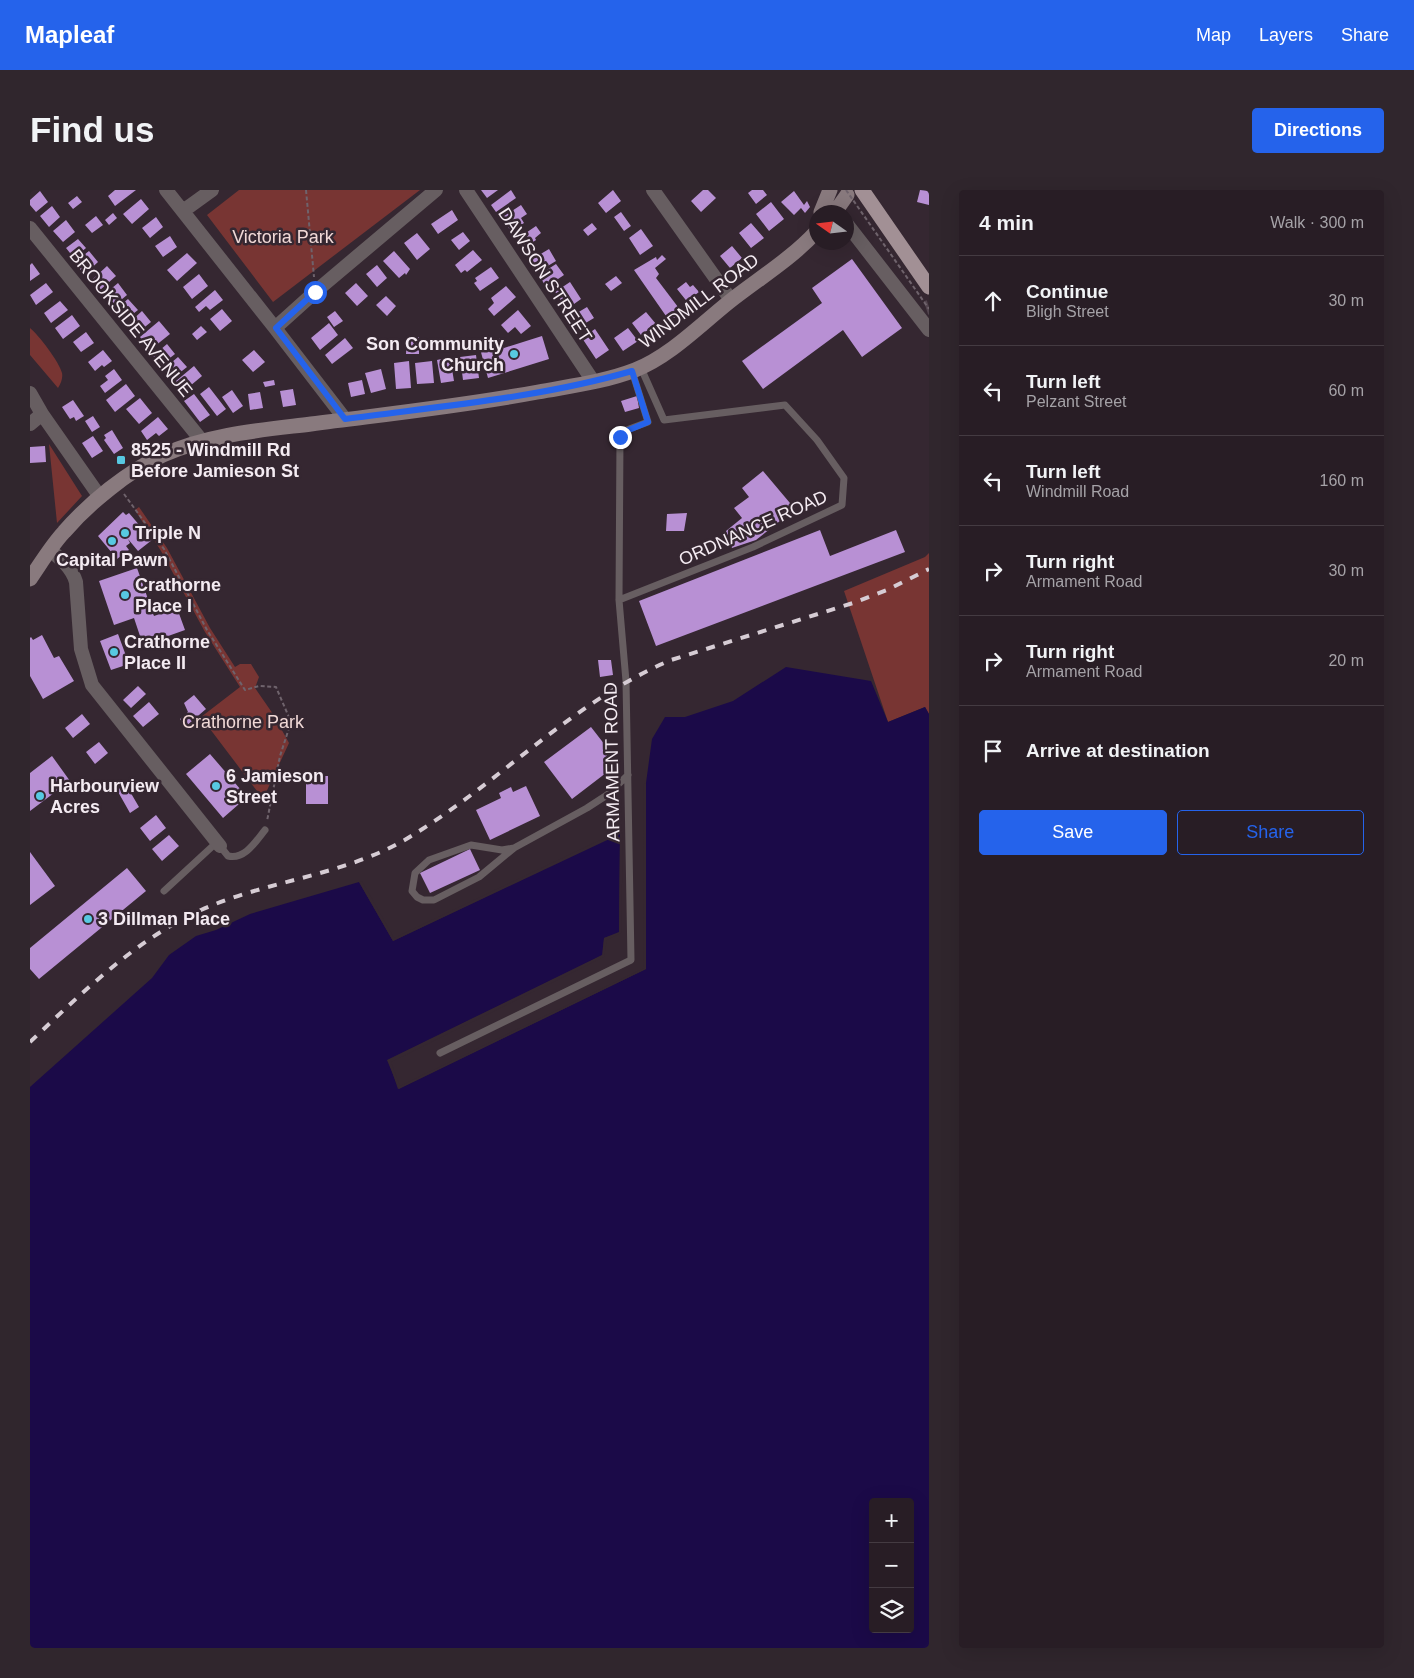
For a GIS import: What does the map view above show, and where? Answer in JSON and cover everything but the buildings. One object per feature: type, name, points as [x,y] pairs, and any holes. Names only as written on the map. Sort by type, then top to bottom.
[{"type":"main road","points":[[862,190],[929,287]]},
{"type":"main road","points":[[823,205],[827,192]]},
{"type":"main road","points":[[840,205],[846,192]]},
{"type":"main road","name":"WINDMILL ROAD","points":[[30,580],[63,533],[100,497],[134,472],[162,455],[202,441],[249,432],[517,396],[593,382],[636,369],[663,355],[809,239]]},
{"type":"street","points":[[166,190],[276,328],[345,419]]},
{"type":"street","points":[[183,211],[212,190]]},
{"type":"street","points":[[276,328],[315,292],[436,190]]},
{"type":"street","name":"DAWSON STREET","points":[[466,190],[593,382]]},
{"type":"street","points":[[653,190],[731,300]]},
{"type":"street","points":[[827,192],[834,205]]},
{"type":"street","name":"BROOKSIDE AVENUE","points":[[30,228],[202,441]]},
{"type":"street","points":[[854,232],[923,310],[929,330]]},
{"type":"street","points":[[30,393],[42,414],[100,497]]},
{"type":"street","points":[[30,424],[42,414]]},
{"type":"street","points":[[50,550],[74,574],[81,650],[92,685],[218,845]]},
{"type":"lane","points":[[636,369],[664,420]]},
{"type":"lane","points":[[636,369],[648,422]]},
{"type":"lane","name":"ORDNANCE ROAD","points":[[619,600],[754,548],[842,505],[844,478],[817,440],[785,405],[648,422]]},
{"type":"lane","name":"ARMAMENT ROAD","points":[[440,1053],[631,960],[626,681],[619,600],[620,437],[624,432],[648,422]]},
{"type":"lane","points":[[514,848],[502,850],[471,845],[428,860],[415,874],[412,891],[423,900],[434,900],[479,877],[514,848],[587,808],[607,794],[628,775]]},
{"type":"lane","points":[[164,891],[218,845],[228,856],[236,857],[248,851],[265,830]]},
{"type":"path","points":[[306,190],[315,292]]},
{"type":"path","points":[[846,192],[923,310]]},
{"type":"path","points":[[117,484],[164,550],[207,630],[245,690],[259,686],[276,687],[291,722],[280,756],[265,830]]},
{"type":"green space","name":"Victoria Park","points":[[239,190],[420,190],[273,302],[207,215]]},
{"type":"green space","points":[[30,328],[48,349],[60,368],[62,377],[58,388],[30,355]]},
{"type":"green space","points":[[49,444],[82,496],[57,523]]},
{"type":"green space","name":"Crathorne Park","points":[[139,507],[167,548],[210,628],[235,667],[240,664],[251,664],[259,677],[255,688],[273,714],[289,743],[263,799],[201,717],[240,687],[205,632],[161,551],[135,510]]},
{"type":"green space","points":[[929,553],[929,714],[925,707],[888,722],[844,591],[925,557]]},
{"type":"shaded area","points":[[786,667],[871,681],[888,722],[925,707],[929,714],[929,1648],[30,1648],[30,1087],[152,978],[169,955],[196,936],[216,930],[250,914],[359,882],[393,941],[620,833],[619,933],[604,938],[603,955],[388,1060],[398,1089],[646,969],[646,783],[652,739],[665,717],[685,717],[733,701]]},
{"type":"pier","points":[[646,783],[646,969],[399,1089],[387,1060],[602,955],[604,938],[619,932],[620,834],[393,941],[359,882],[362,881],[394,938],[619,831],[623,833],[621,933],[607,940],[604,957],[391,1062],[400,1086],[644,968],[643,797],[644,784]]},
{"type":"railway","points":[[30,1042],[110,969],[154,936],[177,922],[201,910],[253,891],[332,870],[358,861],[408,838],[474,793],[568,720],[600,698],[635,678],[671,660],[853,603],[887,590],[929,569]]},
{"type":"place","name":"Son Community Church","points":[[514,354]]},
{"type":"place","name":"8525 - Windmill Rd Before Jamieson St","points":[[121,460]]},
{"type":"place","name":"Triple N","points":[[125,533]]},
{"type":"place","name":"Capital Pawn","points":[[112,541]]},
{"type":"place","name":"Crathorne Place I","points":[[125,595]]},
{"type":"place","name":"Crathorne Place II","points":[[114,652]]},
{"type":"place","name":"6 Jamieson Street","points":[[216,786]]},
{"type":"place","name":"Harbourview Acres","points":[[40,796]]},
{"type":"place","name":"3 Dillman Place","points":[[88,919]]},
{"type":"route","points":[[315,292],[276,328],[345,419],[517,396],[593,382],[632,371],[648,422],[624,432],[620,437]]}]
